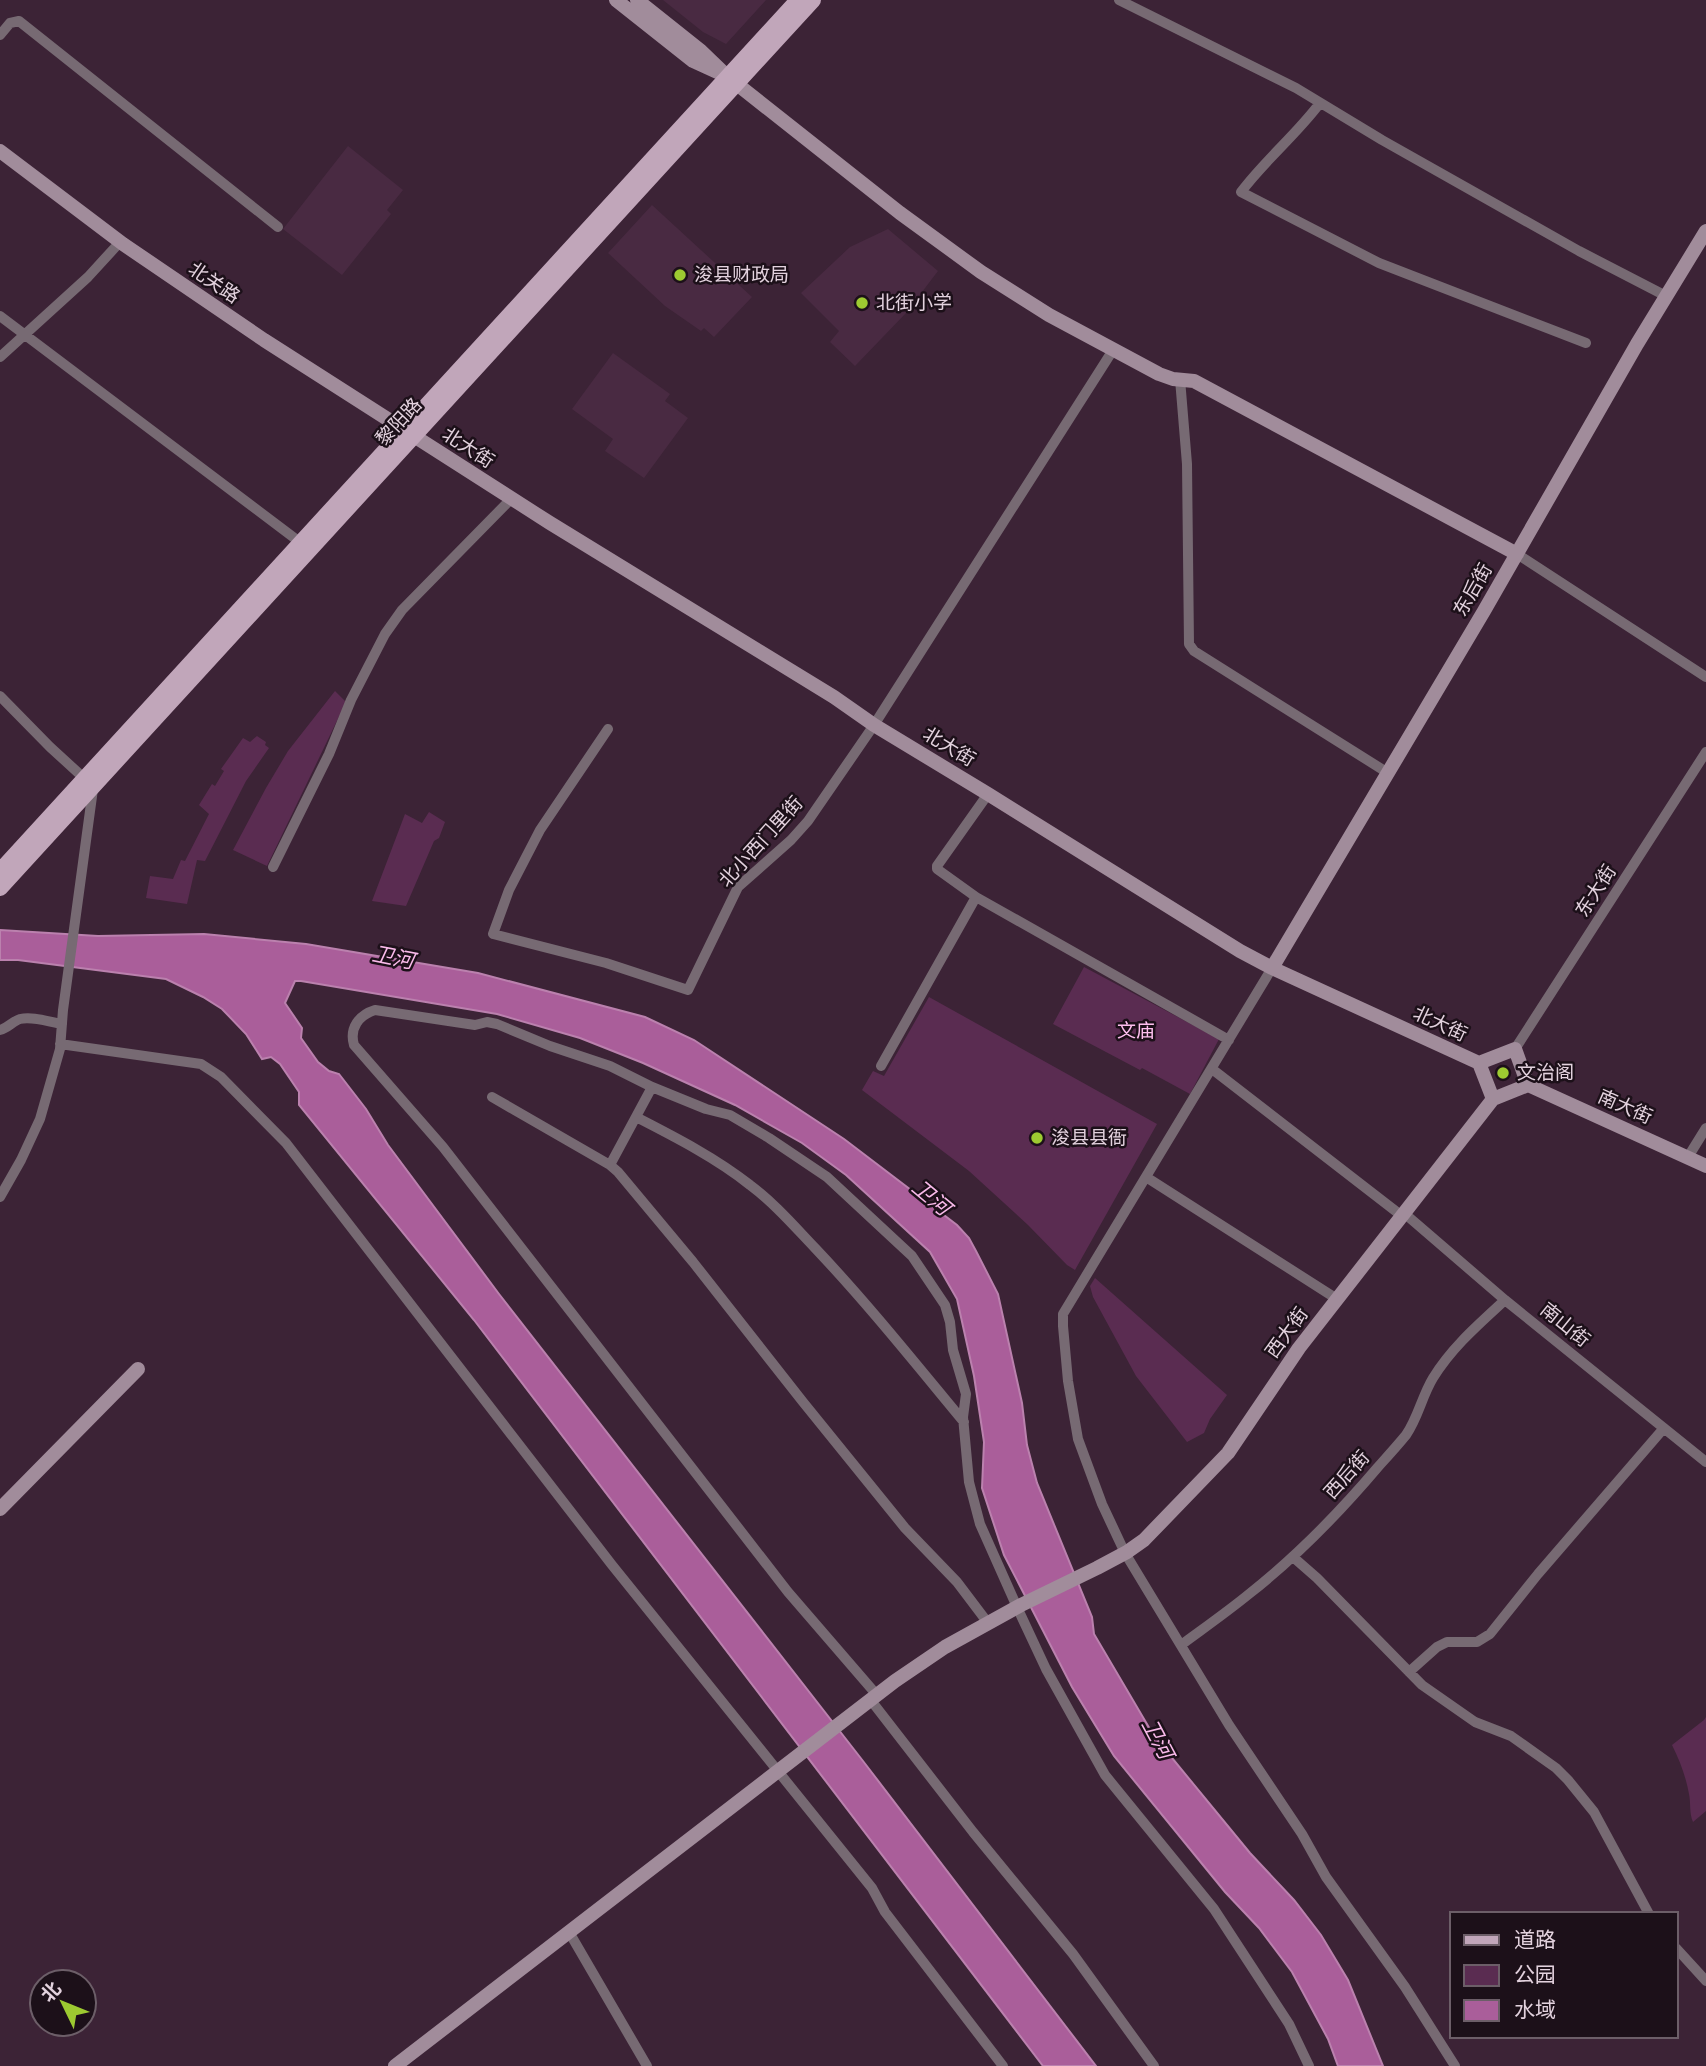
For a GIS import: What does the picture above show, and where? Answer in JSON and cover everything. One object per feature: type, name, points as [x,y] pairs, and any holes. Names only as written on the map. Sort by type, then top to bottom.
[{"type":"main road","name":"黎阳路","points":[[732,80],[798,0]]},
{"type":"main road","name":"黎阳路","points":[[0,888],[7,863],[89,782],[732,80],[813,0]]},
{"type":"main road","name":"黎阳路","points":[[89,782],[300,543],[409,433]]},
{"type":"street","points":[[616,0],[693,61],[732,80]]},
{"type":"street","points":[[637,0],[701,51],[732,80],[900,213],[981,272],[1049,315],[1158,374],[1173,379],[1195,381],[1517,554],[1706,677]]},
{"type":"street","points":[[1119,0],[1320,103],[1589,257],[1666,296]]},
{"type":"street","points":[[0,35],[10,23],[19,22],[278,227]]},
{"type":"street","points":[[1320,103],[1305,123],[1255,173],[1241,192],[1379,263],[1586,343]]},
{"type":"street","name":"北关路","points":[[0,151],[120,242],[264,340],[409,433]]},
{"type":"street","name":"东后街","points":[[1272,968],[1706,231]]},
{"type":"street","points":[[0,357],[88,277],[120,242]]},
{"type":"street","points":[[0,316],[300,543]]},
{"type":"street","name":"北小西门里街","points":[[608,729],[540,830],[509,890],[493,934],[606,963],[688,990],[738,887],[791,840],[808,821],[874,725],[1114,350]]},
{"type":"street","points":[[1180,379],[1187,464],[1189,644],[1194,651],[1388,773]]},
{"type":"street","name":"北大街","points":[[409,433],[1206,931],[1272,968],[1479,1063]]},
{"type":"street","points":[[273,867],[385,634],[402,610],[511,499]]},
{"type":"street","points":[[0,696],[89,782],[60,1044],[40,1119],[0,1197]]},
{"type":"street","name":"东大街","points":[[1515,1049],[1706,752]]},
{"type":"street","points":[[989,794],[937,869],[976,897],[1229,1040]]},
{"type":"street","points":[[881,1066],[976,897]]},
{"type":"street","points":[[1272,968],[1063,1314],[1068,1381],[1078,1439],[1102,1504],[1125,1553],[1229,1725],[1302,1834],[1326,1877],[1405,1987],[1455,2066]]},
{"type":"street","points":[[1154,2066],[1073,1954],[973,1832],[875,1699],[788,1592],[451,1158],[354,1045],[352,1038],[355,1024],[366,1013],[375,1010],[475,1025],[487,1022],[610,1066],[706,1109],[730,1115],[827,1177],[912,1256],[945,1305],[950,1322],[953,1350],[966,1394],[964,1422],[970,1482],[980,1524],[1046,1669],[1105,1775],[1214,1909],[1289,2024],[1309,2066]]},
{"type":"street","points":[[0,1030],[26,1018],[62,1024]]},
{"type":"street","points":[[60,1044],[201,1064],[221,1077],[286,1143],[612,1565],[783,1767],[872,1888],[885,1912],[1003,2066]]},
{"type":"street","points":[[1515,1049],[1528,1085],[1493,1099],[1479,1063],[1515,1049]]},
{"type":"street","name":"南山街","points":[[1212,1069],[1403,1214],[1706,1462]]},
{"type":"street","name":"南大街","points":[[1528,1085],[1706,1166]]},
{"type":"street","points":[[610,1165],[652,1087]]},
{"type":"street","points":[[492,1097],[618,1172],[905,1528],[957,1582],[988,1623]]},
{"type":"street","name":"西大街","points":[[395,2066],[858,1708],[875,1699],[945,1647],[1019,1606],[1094,1570],[1144,1540],[1228,1452],[1299,1348],[1493,1099]]},
{"type":"street","points":[[636,1116],[730,1171],[751,1185],[780,1211],[853,1289],[964,1422]]},
{"type":"street","points":[[1688,1157],[1706,1128]]},
{"type":"street","points":[[1146,1177],[1337,1299]]},
{"type":"street","name":"西后街","points":[[1181,1645],[1250,1594],[1293,1557],[1358,1491],[1406,1434],[1434,1377],[1449,1356],[1465,1337],[1505,1300]]},
{"type":"street","points":[[0,1509],[138,1369]]},
{"type":"street","points":[[1409,1672],[1447,1642],[1477,1642],[1490,1634],[1664,1428]]},
{"type":"street","points":[[1293,1557],[1422,1685],[1483,1727],[1511,1736],[1556,1768],[1568,1780],[1594,1812],[1648,1912]]},
{"type":"street","points":[[569,1932],[647,2066]]},
{"type":"street","points":[[1678,1950],[1706,1982]]},
{"type":"shaded area","points":[[663,0],[766,0],[726,44],[703,32]]},
{"type":"shaded area","points":[[348,146],[403,190],[387,210],[391,214],[342,275],[283,229]]},
{"type":"shaded area","name":"浚县财政局","points":[[652,205],[752,297],[714,337],[704,328],[701,331],[665,306],[608,253]]},
{"type":"shaded area","name":"北街小学","points":[[888,229],[938,271],[906,313],[855,366],[830,342],[839,331],[801,293],[850,247]]},
{"type":"shaded area","points":[[613,353],[670,394],[665,401],[688,418],[644,478],[605,451],[613,439],[572,409]]},
{"type":"green space","points":[[335,691],[346,702],[267,866],[233,850],[288,751]]},
{"type":"green space","points":[[257,736],[266,742],[265,745],[269,748],[246,781],[205,861],[197,860],[187,904],[146,898],[150,876],[173,879],[181,860],[185,861],[209,814],[199,805],[212,784],[215,786],[224,771],[221,769],[243,738],[250,742]]},
{"type":"green space","points":[[429,812],[445,822],[406,906],[372,901],[405,814],[422,823]]},
{"type":"green space","name":"文庙","points":[[1084,967],[1219,1039],[1190,1094],[1053,1024]]},
{"type":"green space","name":"浚县县衙","points":[[929,997],[1157,1124],[1075,1270],[969,1171],[862,1090],[873,1071],[884,1076]]},
{"type":"green space","points":[[1095,1278],[1227,1395],[1210,1419],[1204,1433],[1187,1442],[1136,1376],[1093,1297],[1090,1286]]},
{"type":"green space","points":[[1706,1717],[1706,1811],[1693,1822],[1686,1781],[1672,1745]]},
{"type":"water","points":[[0,930],[98,936],[204,934],[306,944],[478,973],[645,1017],[694,1040],[844,1139],[957,1225],[969,1238],[998,1294],[1022,1403],[1027,1445],[1037,1483],[1092,1617],[1094,1634],[1154,1736],[1321,1935],[1348,1980],[1383,2066],[1338,2066],[1328,2039],[1292,1972],[1259,1928],[1225,1892],[1114,1756],[1072,1687],[1004,1555],[982,1488],[984,1442],[974,1376],[957,1299],[930,1252],[846,1175],[802,1143],[735,1105],[580,1038],[497,1014],[301,981],[295,981],[285,1003],[302,1028],[301,1038],[318,1062],[329,1071],[339,1074],[366,1109],[388,1145],[499,1294],[863,1761],[1096,2066],[1043,2066],[474,1320],[299,1105],[299,1092],[280,1064],[271,1057],[262,1059],[246,1034],[222,1009],[166,979],[0,960]]},
{"type":"place","name":"浚县财政局","points":[[680,275]]},
{"type":"place","name":"北街小学","points":[[862,303]]},
{"type":"place","name":"文治阁","points":[[1503,1073]]},
{"type":"place","name":"浚县县衙","points":[[1037,1138]]},
{"type":"water label","name":"卫河","points":[[393,958]]},
{"type":"water label","name":"卫河","points":[[931,1198]]},
{"type":"water label","name":"卫河","points":[[1157,1739]]}]
